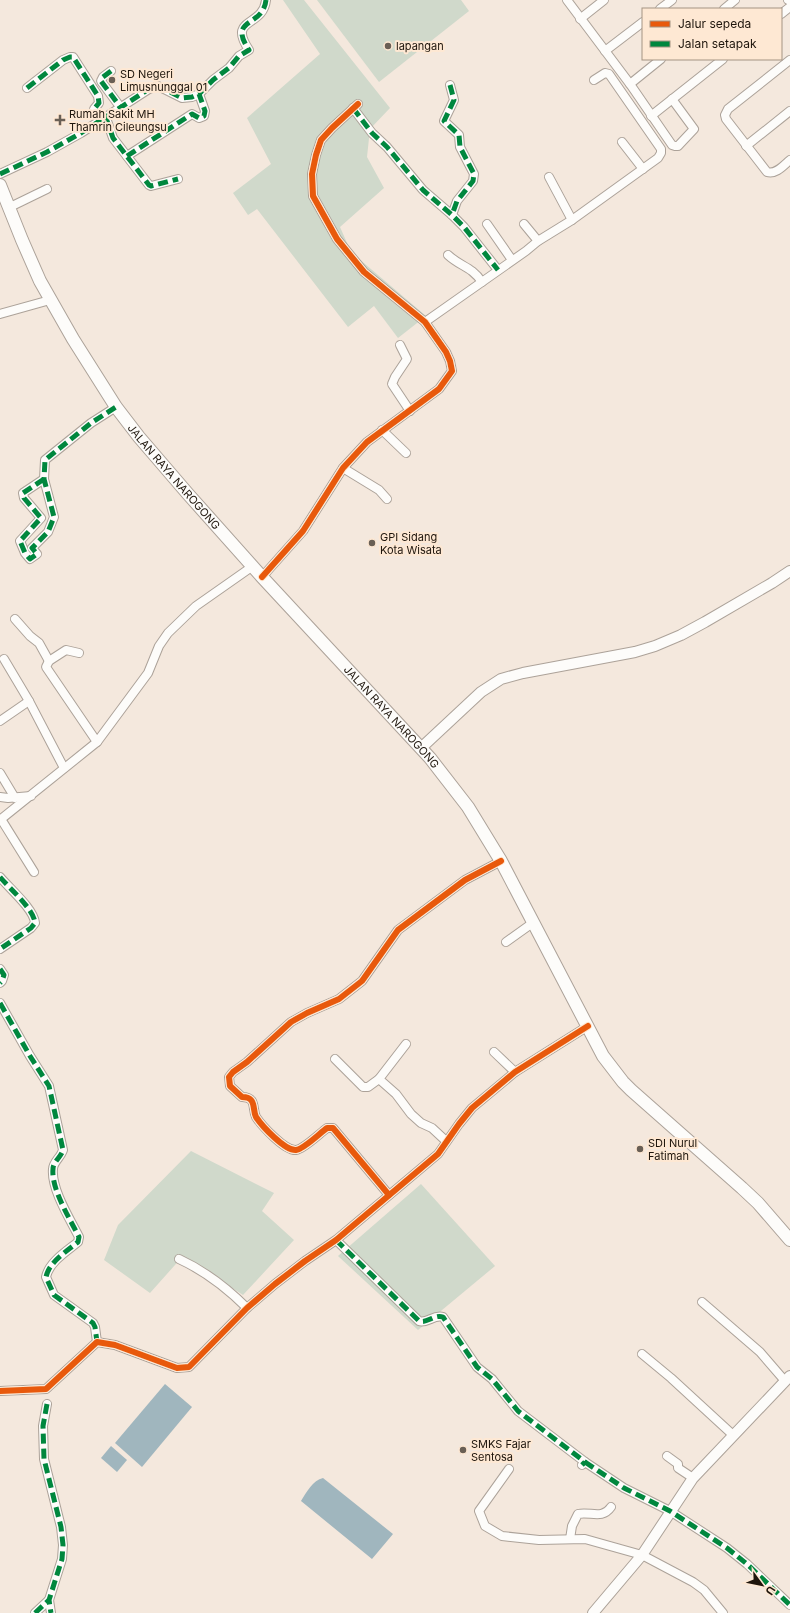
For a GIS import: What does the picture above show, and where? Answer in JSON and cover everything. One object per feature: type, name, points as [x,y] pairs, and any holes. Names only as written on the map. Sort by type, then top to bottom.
[{"type":"main road","name":"JALAN RAYA NAROGONG","points":[[0,185],[8,208],[40,281],[83,356],[116,407],[158,460],[262,577],[421,748],[468,807],[501,861],[603,1056],[623,1082],[758,1203],[790,1240]]},
{"type":"street","points":[[0,174],[47,152],[103,120],[149,89],[158,86],[182,98],[192,97],[198,94],[236,61],[239,56],[249,50],[243,41],[241,34],[242,29],[264,9],[266,0]]},
{"type":"street","points":[[567,0],[630,84],[672,144],[674,146],[678,146],[694,129],[672,99]]},
{"type":"street","points":[[580,18],[604,0]]},
{"type":"street","points":[[661,8],[672,0]]},
{"type":"street","points":[[725,8],[735,0]]},
{"type":"street","points":[[782,13],[790,6]]},
{"type":"street","points":[[605,51],[642,23]]},
{"type":"street","points":[[27,88],[63,60],[73,57],[98,96],[99,103],[94,109],[103,120],[113,138],[151,186],[178,179]]},
{"type":"street","points":[[630,84],[660,60]]},
{"type":"street","points":[[651,116],[723,60]]},
{"type":"street","points":[[790,60],[726,112],[726,118],[765,171],[769,173],[775,172],[790,160]]},
{"type":"street","points":[[111,71],[103,77],[101,81],[121,108]]},
{"type":"street","points":[[425,322],[538,241],[572,220],[656,161],[661,153],[661,149],[609,74],[605,73],[594,80]]},
{"type":"street","points":[[450,86],[454,100],[444,121],[459,135],[460,147],[474,174],[473,181],[457,201],[452,215]]},
{"type":"street","points":[[127,156],[192,114],[199,118],[204,116],[205,110],[198,94]]},
{"type":"street","points":[[262,577],[303,531],[343,468],[367,442],[439,389],[452,371],[446,352],[425,322],[364,272],[337,239],[313,196],[312,174],[316,155],[322,140],[355,106],[372,133],[387,147],[423,190],[464,227],[498,270]]},
{"type":"street","points":[[746,146],[790,111]]},
{"type":"street","points":[[622,142],[643,169]]},
{"type":"street","points":[[549,177],[572,220]]},
{"type":"street","points":[[8,208],[47,189]]},
{"type":"street","points":[[487,224],[512,260]]},
{"type":"street","points":[[524,224],[538,241]]},
{"type":"street","points":[[448,255],[454,261],[470,268],[482,282]]},
{"type":"street","points":[[0,314],[50,300]]},
{"type":"street","points":[[400,345],[407,359],[392,384],[410,410]]},
{"type":"street","points":[[44,479],[23,493],[24,498],[41,519],[20,541],[25,553],[30,559],[37,554],[32,548],[48,532],[54,517],[44,479],[45,460],[91,423],[116,407]]},
{"type":"street","points":[[382,430],[406,453]]},
{"type":"street","points":[[343,468],[379,490],[387,499]]},
{"type":"street","points":[[34,872],[1,820],[97,742],[148,673],[159,646],[168,633],[196,606],[253,566]]},
{"type":"street","points":[[421,748],[481,692],[501,679],[635,652],[655,646],[705,622],[790,571]]},
{"type":"street","points":[[15,619],[30,636],[39,643],[49,661]]},
{"type":"street","points":[[79,653],[66,650],[49,661],[47,664],[47,670],[97,742]]},
{"type":"street","points":[[4,659],[29,701],[64,768]]},
{"type":"street","points":[[0,721],[29,701]]},
{"type":"street","points":[[0,773],[15,798]]},
{"type":"street","points":[[0,797],[15,798],[31,796]]},
{"type":"street","points":[[389,1195],[333,1128],[327,1128],[298,1149],[291,1149],[276,1140],[256,1116],[252,1101],[246,1097],[242,1097],[230,1086],[229,1077],[291,1022],[307,1013],[339,1000],[362,981],[398,930],[427,910],[465,880],[501,861]]},
{"type":"street","points":[[0,877],[35,918],[35,923],[31,928],[0,949]]},
{"type":"street","points":[[506,942],[534,922]]},
{"type":"street","points":[[0,969],[4,975],[0,983]]},
{"type":"street","points":[[0,1003],[50,1086],[63,1150],[52,1170],[54,1181],[58,1194],[79,1237],[78,1242],[60,1256],[49,1268],[46,1277],[54,1295],[93,1322],[97,1342]]},
{"type":"street","points":[[0,1391],[37,1391],[46,1389],[97,1342],[115,1344],[177,1368],[189,1367],[248,1308],[305,1261],[336,1240],[438,1154],[446,1141],[472,1108],[515,1072],[588,1026]]},
{"type":"street","points":[[335,1059],[363,1087],[366,1088],[371,1086],[379,1079],[406,1044]]},
{"type":"street","points":[[494,1052],[515,1072]]},
{"type":"street","points":[[379,1079],[396,1094],[411,1114],[432,1128],[446,1141]]},
{"type":"street","points":[[336,1240],[419,1321],[424,1322],[438,1316],[442,1317],[477,1368],[492,1379],[518,1411],[584,1464],[624,1488],[670,1511],[727,1548],[747,1564],[790,1606]]},
{"type":"street","points":[[179,1259],[194,1266],[224,1287],[248,1308]]},
{"type":"street","points":[[593,1613],[642,1555],[693,1478],[788,1378],[702,1302]]},
{"type":"street","points":[[642,1354],[671,1378],[733,1435]]},
{"type":"street","points":[[47,1404],[43,1426],[44,1459],[61,1527],[63,1545],[62,1559],[49,1600],[51,1613]]},
{"type":"street","points":[[667,1456],[678,1464],[678,1468],[693,1478]]},
{"type":"street","points":[[509,1469],[479,1511],[485,1526],[504,1536],[539,1540],[590,1540],[642,1555],[693,1582],[704,1590],[723,1613]]},
{"type":"street","points":[[570,1539],[572,1526],[578,1514],[604,1514],[611,1507]]},
{"type":"street","points":[[35,1613],[49,1600]]},
{"type":"green space","points":[[283,0],[304,0],[390,108],[370,129],[367,157],[384,188],[340,227],[351,252],[426,316],[398,338],[374,306],[348,327],[257,209],[248,215],[233,193],[271,164],[247,118],[320,54]]},
{"type":"green space","name":"lapangan","points":[[317,0],[461,0],[469,11],[379,82]]},
{"type":"green space","points":[[191,1151],[274,1193],[262,1211],[294,1240],[243,1295],[183,1256],[150,1293],[104,1260],[118,1225]]},
{"type":"green space","points":[[421,1184],[495,1266],[418,1330],[338,1256]]},
{"type":"water","points":[[165,1384],[192,1407],[142,1467],[115,1443]]},
{"type":"water","points":[[111,1446],[127,1460],[117,1472],[101,1458]]},
{"type":"water","points":[[323,1478],[393,1534],[372,1559],[301,1501],[313,1484],[319,1479]]},
{"type":"marked path","points":[[0,174],[47,152],[81,133],[149,89],[158,86],[182,98],[192,97],[199,94],[213,80],[229,68],[239,56],[249,50],[243,40],[242,32],[244,27],[264,9],[266,0]]},
{"type":"marked path","points":[[27,88],[63,60],[73,57],[98,96],[99,103],[94,109],[100,122]]},
{"type":"marked path","points":[[111,71],[103,77],[101,81],[121,108]]},
{"type":"marked path","points":[[450,85],[454,100],[444,121],[459,135],[460,147],[474,174],[473,181],[457,201],[452,215]]},
{"type":"marked path","points":[[127,156],[192,114],[199,118],[204,116],[205,111],[199,94]]},
{"type":"marked path","points":[[353,108],[372,133],[387,147],[423,190],[464,227],[498,270]]},
{"type":"marked path","points":[[106,118],[113,138],[149,185],[151,186],[178,179]]},
{"type":"marked path","points":[[44,479],[23,493],[24,498],[41,518],[20,541],[25,553],[30,559],[37,554],[32,548],[48,532],[54,517],[44,479],[45,460],[91,423],[116,407]]},
{"type":"marked path","points":[[0,877],[26,905],[34,917],[35,923],[31,928],[0,949]]},
{"type":"marked path","points":[[0,969],[4,975],[0,983]]},
{"type":"marked path","points":[[0,1003],[49,1086],[63,1150],[53,1166],[53,1177],[58,1195],[79,1237],[78,1242],[51,1266],[46,1277],[54,1295],[93,1323],[97,1342]]},
{"type":"marked path","points":[[336,1240],[419,1321],[422,1322],[440,1316],[443,1317],[477,1367],[492,1379],[518,1411],[585,1462],[582,1465]]},
{"type":"marked path","points":[[47,1404],[43,1426],[44,1459],[61,1527],[63,1545],[62,1559],[49,1600],[51,1613]]},
{"type":"marked path","points":[[585,1462],[624,1488],[670,1511],[727,1548],[747,1564],[790,1605]]},
{"type":"marked path","points":[[35,1613],[49,1600]]},
{"type":"cycle path","points":[[262,577],[303,531],[343,468],[367,442],[439,389],[452,371],[446,352],[425,322],[364,272],[337,239],[313,196],[312,174],[321,140],[358,104]]},
{"type":"cycle path","points":[[389,1195],[333,1128],[327,1128],[299,1149],[296,1150],[286,1147],[268,1132],[256,1117],[252,1101],[242,1097],[230,1086],[229,1077],[291,1022],[307,1013],[339,999],[362,981],[398,930],[465,880],[501,861]]},
{"type":"cycle path","points":[[0,1391],[46,1389],[97,1342],[115,1345],[177,1368],[189,1367],[247,1308],[275,1284],[336,1240],[438,1154],[472,1108],[515,1072],[588,1026]]},
{"type":"place","name":"lapangan","points":[[388,46]]},
{"type":"place","name":"SD Negeri Limusnunggal 01","points":[[112,80]]},
{"type":"place","name":"Rumah Sakit MH Thamrin Cileungsu","points":[[60,120]]},
{"type":"place","name":"GPI Sidang Kota Wisata","points":[[372,543]]},
{"type":"place","name":"SDI Nurul Fatimah","points":[[640,1149]]},
{"type":"place","name":"SMKS Fajar Sentosa","points":[[463,1450]]}]
